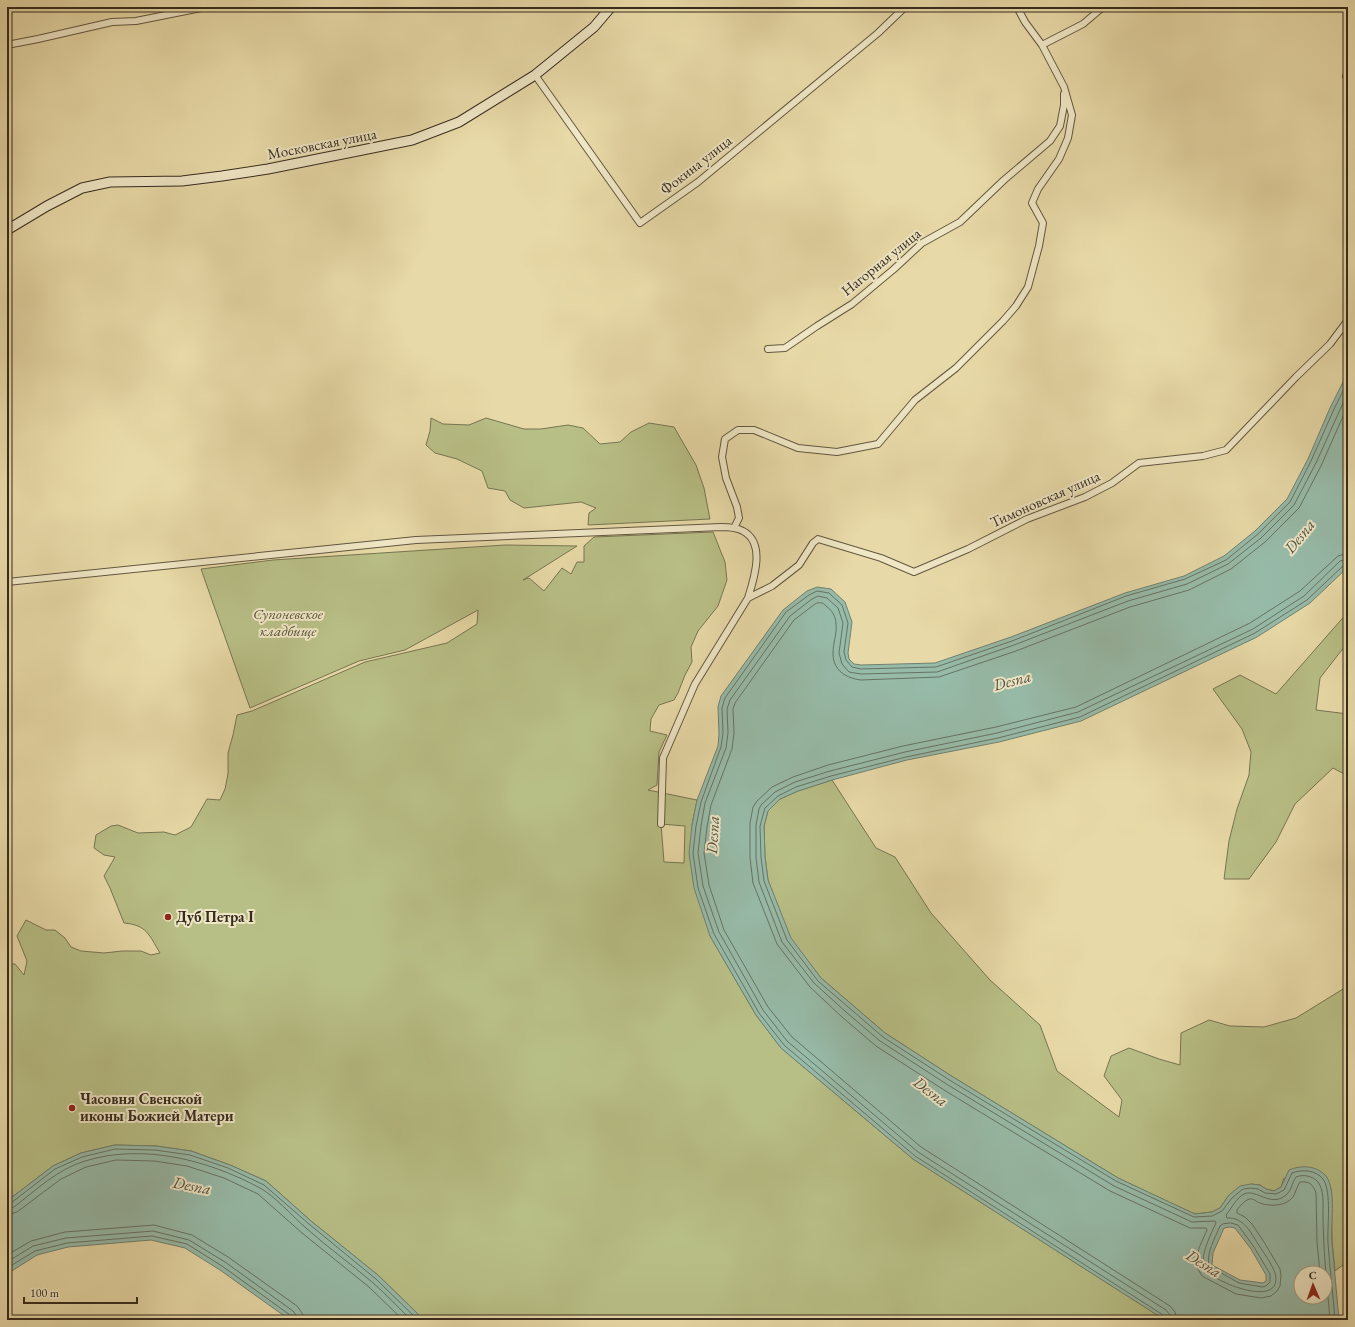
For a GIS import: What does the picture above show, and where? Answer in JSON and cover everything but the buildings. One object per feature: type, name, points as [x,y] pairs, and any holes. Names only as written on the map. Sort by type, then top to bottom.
[{"type":"street","points":[[7,45],[112,22],[136,21],[206,7]]},
{"type":"street","name":"Московская улица","points":[[7,230],[47,206],[82,188],[110,182],[182,181],[222,176],[268,169],[412,140],[459,122],[536,75],[594,27],[611,7]]},
{"type":"street","name":"Фокина улица","points":[[536,75],[640,223],[704,178],[873,37],[906,7]]},
{"type":"street","points":[[734,528],[738,518],[737,507],[726,478],[722,458],[725,439],[738,430],[754,430],[798,448],[837,452],[878,444],[915,400],[956,368],[1003,321],[1016,306],[1028,287],[1039,246],[1043,223],[1032,203],[1038,188],[1059,159],[1068,138],[1072,115],[1064,87],[1042,44],[1017,7]]},
{"type":"street","points":[[1042,44],[1083,24],[1103,7]]},
{"type":"street","name":"Нагорная улица","points":[[768,349],[785,348],[852,304],[922,243],[960,222],[1004,180],[1050,141],[1060,126],[1064,105],[1064,87]]},
{"type":"street","name":"Тимоновская улица","points":[[748,598],[772,586],[799,565],[813,543],[818,539],[881,558],[914,572],[968,549],[1027,519],[1085,497],[1112,483],[1139,463],[1203,456],[1226,450],[1330,344],[1348,320]]},
{"type":"street","points":[[7,582],[416,540],[721,527],[734,528],[743,531],[750,537],[754,546],[756,570],[748,598],[695,684],[663,758],[661,824]]},
{"type":"green space","points":[[431,418],[443,424],[469,425],[486,418],[524,429],[541,429],[568,425],[583,428],[600,444],[620,442],[631,432],[649,423],[674,427],[696,465],[704,488],[710,519],[588,525],[589,513],[596,508],[581,502],[524,508],[510,500],[505,491],[488,488],[482,471],[457,459],[435,453],[426,445],[430,431]]},
{"type":"green space","name":"Супоневское кладбище","points":[[713,532],[725,562],[727,580],[718,606],[698,631],[691,647],[692,662],[678,693],[674,700],[659,705],[651,719],[650,731],[667,735],[659,752],[657,785],[648,790],[697,800],[692,825],[710,936],[756,1015],[781,1048],[913,1159],[1165,1320],[424,1320],[379,1276],[311,1221],[266,1181],[230,1165],[191,1151],[156,1146],[115,1145],[81,1153],[53,1166],[7,1201],[7,964],[15,964],[24,975],[27,961],[17,936],[26,920],[46,930],[55,930],[65,938],[71,947],[81,951],[104,953],[141,951],[151,955],[160,953],[150,936],[143,929],[132,924],[124,923],[104,876],[115,857],[104,855],[94,848],[96,835],[111,826],[118,825],[138,833],[164,832],[175,835],[191,827],[207,799],[220,800],[225,789],[228,774],[228,753],[237,715],[252,711],[365,662],[447,643],[477,624],[478,610],[405,650],[359,661],[250,708],[201,569],[273,560],[505,545],[577,546],[523,580],[529,578],[544,591],[562,568],[571,574],[577,562],[584,562],[584,546],[594,537]],"holes":[[[661,824],[685,826],[684,863],[664,862]]]},
{"type":"green space","points":[[1348,612],[1348,642],[1320,678],[1316,710],[1348,714],[1348,776],[1333,768],[1295,804],[1276,842],[1249,879],[1224,879],[1229,841],[1237,809],[1249,775],[1251,752],[1242,729],[1213,689],[1240,675],[1276,694]]},
{"type":"green space","points":[[832,780],[876,848],[895,857],[931,913],[990,980],[1040,1025],[1057,1071],[1119,1117],[1122,1100],[1104,1076],[1111,1056],[1129,1048],[1180,1065],[1181,1033],[1209,1020],[1230,1026],[1264,1027],[1296,1018],[1348,986],[1348,1261],[1335,1271],[1332,1241],[1331,1189],[1284,1178],[1281,1187],[1274,1191],[1266,1189],[1260,1185],[1251,1184],[1229,1195],[1220,1208],[1212,1212],[1195,1214],[1118,1178],[953,1077],[885,1033],[821,978],[790,938],[768,880],[765,857],[764,826],[768,811],[780,799],[798,791]]},
{"type":"water","name":"Desna","points":[[1348,372],[1348,567],[1310,603],[1257,637],[1081,721],[999,742],[907,760],[832,780],[798,791],[780,799],[768,811],[764,826],[765,857],[768,880],[791,938],[821,978],[885,1033],[953,1077],[1118,1178],[1195,1214],[1212,1212],[1220,1208],[1229,1195],[1240,1186],[1251,1184],[1260,1185],[1266,1189],[1274,1191],[1281,1187],[1289,1170],[1294,1168],[1313,1168],[1322,1172],[1326,1176],[1329,1182],[1332,1199],[1332,1243],[1339,1320],[1165,1320],[913,1159],[781,1048],[756,1015],[710,936],[694,888],[689,853],[692,825],[697,800],[718,746],[718,707],[721,696],[783,610],[807,591],[817,587],[831,589],[845,602],[852,622],[848,653],[849,659],[854,664],[935,663],[1011,637],[1125,593],[1184,576],[1224,556],[1255,531],[1287,499],[1308,459],[1330,408]],"holes":[[[1224,1228],[1235,1228],[1251,1249],[1266,1275],[1266,1281],[1263,1283],[1240,1280],[1212,1265],[1213,1253]]]},
{"type":"water","name":"Desna","points":[[115,1145],[156,1146],[191,1151],[230,1165],[266,1181],[311,1221],[379,1276],[424,1320],[290,1320],[220,1270],[185,1248],[151,1240],[68,1247],[37,1255],[7,1274],[7,1201],[53,1166],[81,1153]]},
{"type":"place","name":"Дуб Петра I","points":[[168,917]]},
{"type":"place","name":"Часовня Свенской иконы Божией Матери","points":[[72,1108]]}]
